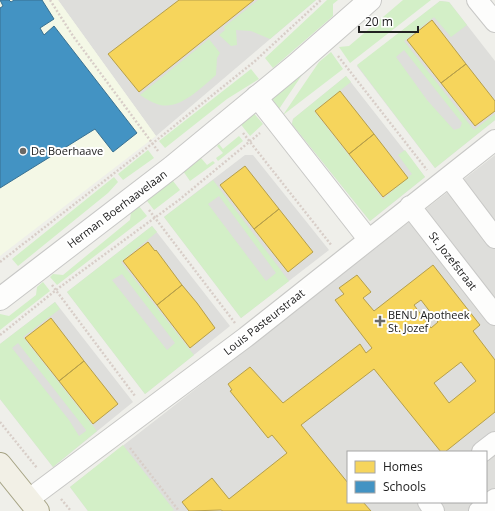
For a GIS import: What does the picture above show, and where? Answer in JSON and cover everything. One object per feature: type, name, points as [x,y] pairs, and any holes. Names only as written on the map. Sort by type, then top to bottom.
[{"type":"main road","points":[[0,464],[34,505]]},
{"type":"street","name":"Herman Boerhaavelaan","points":[[0,299],[172,167],[326,39],[370,0]]},
{"type":"street","points":[[477,0],[495,22]]},
{"type":"street","points":[[256,96],[368,239]]},
{"type":"street","name":"Louis Pasteurstraat","points":[[34,505],[50,484],[246,337],[495,140]]},
{"type":"street","points":[[444,181],[495,238]]},
{"type":"street","name":"St. Jozefstraat","points":[[410,206],[495,315]]},
{"type":"street","points":[[483,451],[495,442]]},
{"type":"street","points":[[479,511],[495,499]]},
{"type":"path","points":[[50,0],[74,36],[161,155]]},
{"type":"path","points":[[0,262],[153,144],[255,61],[321,0]]},
{"type":"path","points":[[326,39],[348,70],[444,181]]},
{"type":"path","points":[[232,116],[250,143],[344,260]]},
{"type":"path","points":[[0,335],[56,290],[155,218],[250,143],[275,119]]},
{"type":"path","points":[[155,218],[246,337]]},
{"type":"path","points":[[56,290],[147,412]]},
{"type":"path","points":[[0,422],[71,511]]},
{"type":"path","points":[[118,432],[179,511]]},
{"type":"shaded area","points":[[0,0],[58,0],[156,136],[0,256]]},
{"type":"shaded area","points":[[58,0],[316,0],[156,136]]},
{"type":"shaded area","points":[[440,1],[449,2],[495,61],[495,120],[435,168],[357,66]]},
{"type":"shaded area","points":[[346,76],[425,177],[370,221],[292,124],[293,119]]},
{"type":"shaded area","points":[[245,155],[253,155],[329,250],[241,318],[164,217]]},
{"type":"shaded area","points":[[495,155],[495,511],[88,511],[70,487]]},
{"type":"shaded area","points":[[152,226],[230,326],[145,394],[67,292]]},
{"type":"shaded area","points":[[55,302],[133,402],[53,467],[0,399],[0,344]]},
{"type":"green space","points":[[258,0],[316,0],[270,39],[251,31],[236,30],[237,45],[231,46],[219,35],[225,30],[224,27]]},
{"type":"green space","points":[[327,0],[338,0],[333,4],[333,16],[273,68],[265,58]]},
{"type":"green space","points":[[403,0],[431,0],[350,63],[339,47],[349,46]]},
{"type":"green space","points":[[440,1],[449,2],[467,25],[451,37],[434,17],[404,41],[474,130],[495,114],[495,120],[435,168],[357,65]],"holes":[[[404,50],[462,123],[460,128],[454,130],[427,100],[396,57]]]},
{"type":"green space","points":[[209,39],[220,53],[217,58],[216,75],[196,92],[181,102],[165,106],[148,100],[140,95]]},
{"type":"green space","points":[[331,52],[343,69],[283,115],[319,62]]},
{"type":"green space","points":[[251,69],[259,79],[227,99],[165,148],[159,141]]},
{"type":"green space","points":[[304,72],[279,109],[271,97]]},
{"type":"green space","points":[[346,76],[351,82],[314,111],[383,199],[412,174],[398,155],[405,150],[425,177],[370,221],[292,124],[293,119]]},
{"type":"green space","points":[[252,111],[263,124],[250,136],[239,122]]},
{"type":"green space","points":[[239,136],[243,141],[218,161],[216,158],[223,153],[217,146],[219,144],[223,149]]},
{"type":"green space","points":[[148,150],[154,158],[123,180],[118,174]]},
{"type":"green space","points":[[201,158],[207,165],[213,161],[215,163],[190,181],[183,171]]},
{"type":"green space","points":[[114,177],[118,182],[108,193],[18,266],[12,259]]},
{"type":"green space","points":[[170,177],[180,190],[154,210],[144,197]]},
{"type":"green space","points":[[213,180],[289,281],[241,318],[164,217]],"holes":[[[219,196],[276,273],[266,281],[208,204]]]},
{"type":"green space","points":[[138,205],[147,216],[57,285],[50,277],[53,274],[63,275],[130,220],[131,212]]},
{"type":"green space","points":[[152,226],[157,232],[121,262],[194,355],[145,394],[67,292]],"holes":[[[122,274],[175,343],[167,350],[112,280]]]},
{"type":"green space","points":[[43,282],[50,291],[0,330],[0,314],[9,316],[36,295],[37,287]]},
{"type":"green space","points":[[55,302],[60,309],[23,337],[97,431],[53,467],[0,399],[0,344]],"holes":[[[18,343],[86,430],[79,436],[69,420],[12,348]]]},
{"type":"green space","points":[[123,445],[174,510],[88,511],[70,487]]},
{"type":"building: Homes","points":[[179,0],[254,0],[139,92],[108,54]]},
{"type":"building: Homes","points":[[432,20],[466,64],[441,83],[407,40]]},
{"type":"building: Homes","points":[[466,64],[495,101],[495,111],[475,126],[441,83]]},
{"type":"building: Homes","points":[[340,91],[374,134],[349,154],[315,111]]},
{"type":"building: Homes","points":[[374,134],[408,178],[383,197],[349,154]]},
{"type":"building: Homes","points":[[245,166],[279,209],[254,229],[220,185]]},
{"type":"building: Homes","points":[[279,209],[313,252],[288,272],[254,229]]},
{"type":"building: Homes","points":[[148,242],[155,251],[156,250],[182,285],[157,305],[123,261]]},
{"type":"building: Homes","points":[[433,265],[480,325],[473,331],[495,360],[495,412],[446,451],[440,451],[374,369],[301,425],[347,482],[347,503],[364,503],[371,511],[189,511],[182,502],[212,478],[229,499],[287,453],[272,435],[268,438],[230,391],[232,390],[228,384],[250,367],[283,403],[360,344],[366,353],[372,348],[335,300],[344,294],[339,288],[357,275],[371,292],[363,298],[374,311]],"holes":[[[421,300],[438,322],[431,328],[414,305]],[[461,362],[476,381],[449,403],[434,383]]]},
{"type":"building: Homes","points":[[182,285],[215,328],[190,348],[157,305]]},
{"type":"building: Homes","points":[[51,318],[84,361],[59,381],[25,338]]},
{"type":"building: Homes","points":[[84,361],[118,404],[93,424],[59,381]]},
{"type":"building: Schools","points":[[0,0],[9,0],[11,2],[14,0],[42,0],[54,19],[40,28],[44,35],[54,26],[137,133],[113,152],[95,129],[0,188],[0,8],[3,6]]},
{"type":"place","name":"De Boerhaave","points":[[23,151]]},
{"type":"place","name":"BENU Apotheek St. Jozef","points":[[380,321]]}]
